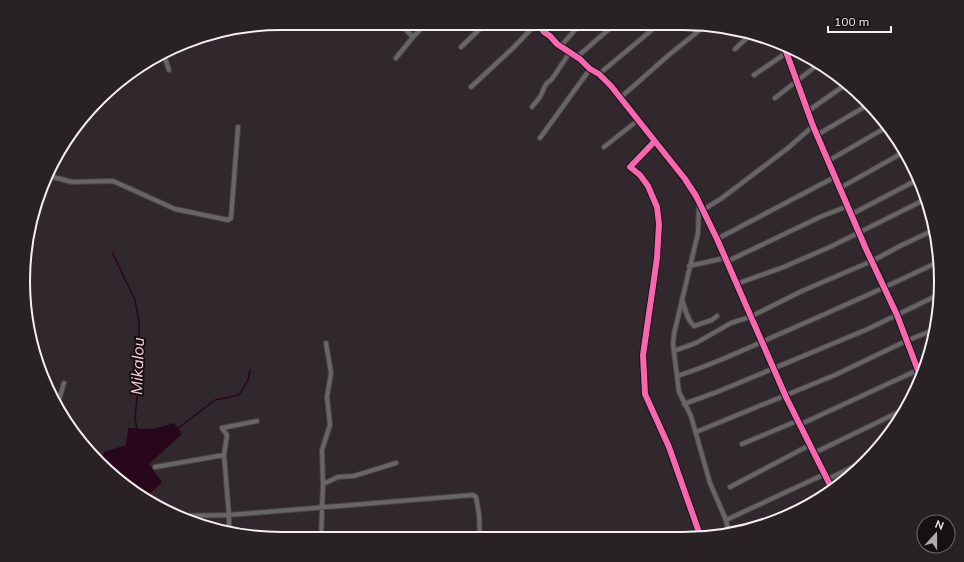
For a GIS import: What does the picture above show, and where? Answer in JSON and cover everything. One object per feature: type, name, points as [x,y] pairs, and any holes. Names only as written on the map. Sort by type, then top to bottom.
[{"type":"street","points":[[406,30],[413,37]]},
{"type":"street","points":[[396,58],[420,30]]},
{"type":"street","points":[[461,47],[479,30]]},
{"type":"street","points":[[471,87],[530,30]]},
{"type":"street","points":[[542,30],[590,69],[599,74],[685,179],[703,210],[717,239],[773,369],[798,423],[830,484]]},
{"type":"street","points":[[561,46],[575,30]]},
{"type":"street","points":[[577,57],[609,30]]},
{"type":"street","points":[[599,74],[652,30]]},
{"type":"street","points":[[620,98],[699,31]]},
{"type":"street","points":[[735,49],[746,39]]},
{"type":"street","points":[[532,107],[546,84],[552,79],[570,52]]},
{"type":"street","points":[[754,75],[787,53],[813,126],[897,315],[918,369]]},
{"type":"street","points":[[165,59],[169,70]]},
{"type":"street","points":[[775,98],[815,68]]},
{"type":"street","points":[[540,138],[590,69]]},
{"type":"street","points":[[808,111],[842,87]]},
{"type":"street","points":[[817,135],[863,107]]},
{"type":"street","points":[[604,147],[637,121]]},
{"type":"street","points":[[703,210],[722,198],[788,148],[813,126]]},
{"type":"street","points":[[53,177],[72,182],[113,181],[175,209],[228,220],[231,218],[238,127]]},
{"type":"street","points":[[828,161],[883,129]]},
{"type":"street","points":[[654,142],[630,167],[640,175],[648,186],[657,207],[659,224],[657,258],[643,355],[644,386],[647,399],[669,447],[699,531]]},
{"type":"street","points":[[840,188],[899,155]]},
{"type":"street","points":[[717,239],[835,177]]},
{"type":"street","points":[[852,214],[914,182]]},
{"type":"street","points":[[736,284],[784,267],[860,232],[921,201]]},
{"type":"street","points":[[699,203],[698,233],[674,334],[674,351],[679,392],[691,416],[710,483],[726,520],[728,528]]},
{"type":"street","points":[[690,266],[726,260],[820,217],[848,206]]},
{"type":"street","points":[[674,351],[696,343],[730,323],[750,317],[802,291],[872,261],[929,232]]},
{"type":"street","points":[[677,376],[695,370],[885,288],[933,264]]},
{"type":"street","points":[[684,404],[868,329],[933,297]]},
{"type":"street","points":[[682,298],[690,323],[694,326],[712,320],[718,316]]},
{"type":"street","points":[[696,432],[786,397],[928,332]]},
{"type":"street","points":[[321,532],[323,484],[322,450],[330,425],[327,396],[331,373],[326,343]]},
{"type":"street","points":[[742,444],[798,423],[917,372]]},
{"type":"street","points":[[59,398],[64,383]]},
{"type":"street","points":[[814,452],[896,413]]},
{"type":"street","points":[[229,526],[224,454],[227,435],[222,428],[256,421]]},
{"type":"street","points":[[730,487],[810,445]]},
{"type":"street","points":[[155,467],[224,454]]},
{"type":"street","points":[[323,484],[338,477],[354,476],[396,463]]},
{"type":"street","points":[[828,479],[849,469]]},
{"type":"street","points":[[726,520],[825,474]]},
{"type":"street","points":[[192,516],[229,515],[473,495],[476,497],[479,532]]},
{"type":"shaded area","points":[[174,423],[182,434],[149,464],[162,482],[149,494],[128,480],[103,457],[104,452],[126,445],[128,428],[153,429]]},
{"type":"waterway","name":"Mikalou","points":[[112,252],[135,300],[139,322],[139,374],[135,418],[137,430]]},
{"type":"waterway","points":[[177,429],[215,400],[239,395],[248,380],[250,370]]},
{"type":"cycle path","points":[[543,30],[557,44],[580,59],[611,86],[685,179],[696,196],[717,239],[786,397],[830,484]]},
{"type":"cycle path","points":[[786,52],[813,126],[866,249],[897,315],[918,370]]},
{"type":"cycle path","points":[[654,142],[630,167],[640,175],[648,186],[657,207],[659,224],[657,258],[643,355],[645,394],[669,447],[699,531]]}]
